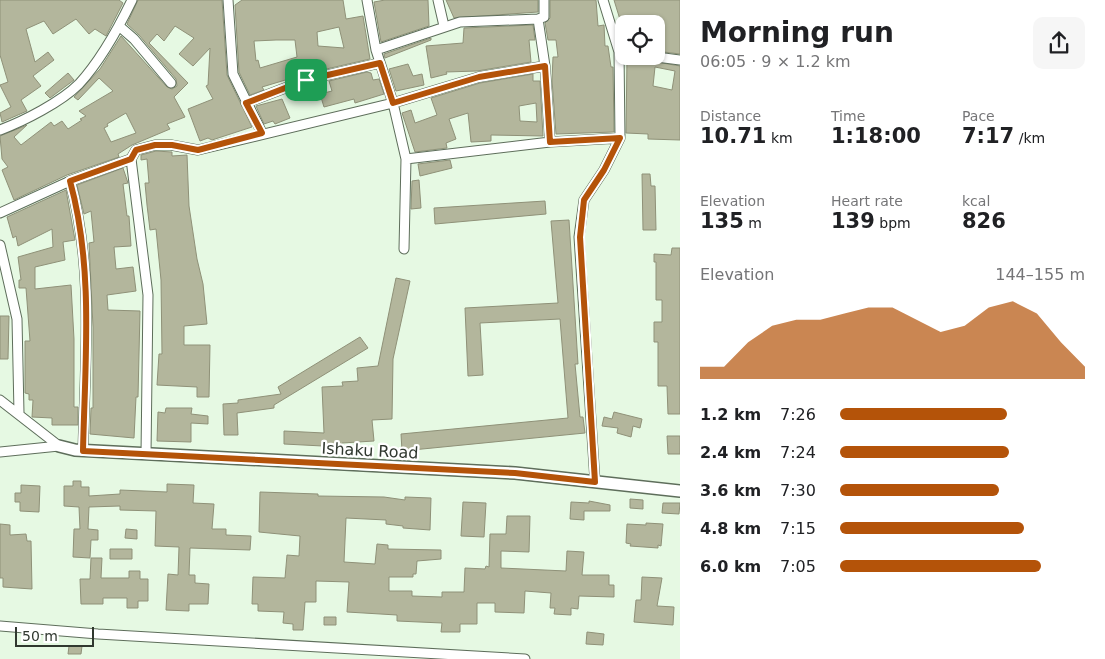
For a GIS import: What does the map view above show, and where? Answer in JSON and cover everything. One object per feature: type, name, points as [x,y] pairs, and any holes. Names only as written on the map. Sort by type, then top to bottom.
[{"type":"street","points":[[0,130],[50,105],[78,84],[119,26],[132,0]]},
{"type":"street","points":[[228,0],[233,74],[262,133]]},
{"type":"street","points":[[367,0],[376,50],[393,103],[406,159],[404,249]]},
{"type":"street","points":[[438,0],[444,26]]},
{"type":"street","points":[[376,50],[460,22],[538,19],[544,17],[544,0]]},
{"type":"street","points":[[603,0],[615,34]]},
{"type":"street","points":[[538,19],[545,66],[550,142]]},
{"type":"street","points":[[119,26],[139,45],[171,83]]},
{"type":"street","points":[[665,58],[680,60]]},
{"type":"street","points":[[246,103],[306,80],[380,63]]},
{"type":"street","points":[[595,482],[580,237],[584,200],[604,170],[620,138],[621,65]]},
{"type":"street","points":[[146,454],[148,295],[131,159],[136,150],[155,145],[172,145],[198,150],[262,133],[393,103],[479,77],[545,66]]},
{"type":"street","points":[[406,159],[550,142],[620,138]]},
{"type":"street","points":[[0,213],[70,181],[131,159]]},
{"type":"street","points":[[70,181],[80,216],[86,310],[83,451]]},
{"type":"street","points":[[0,245],[17,319],[19,413]]},
{"type":"street","points":[[0,400],[59,446]]},
{"type":"street","points":[[0,452],[59,446]]},
{"type":"street","name":"Ishaku Road","points":[[59,446],[83,451],[515,473],[680,490]]},
{"type":"street","points":[[0,626],[98,634],[525,659]]},
{"type":"street","points":[[355,659],[356,648]]},
{"type":"building","points":[[0,0],[119,0],[123,3],[106,36],[95,29],[89,34],[76,19],[53,34],[44,21],[26,29],[35,62],[48,52],[54,60],[33,76],[41,86],[21,100],[27,111],[2,122],[0,113],[11,107],[0,85],[8,82],[0,55]]},
{"type":"building","points":[[138,0],[222,0],[227,75],[252,127],[212,140],[208,138],[200,141],[188,109],[213,99],[206,86],[208,85],[210,48],[193,66],[179,54],[194,38],[175,26],[164,41],[157,34],[149,43],[188,83],[174,97],[185,117],[167,124],[170,129],[132,145],[118,154],[119,157],[67,175],[14,200],[2,170],[8,167],[2,159],[0,136],[27,125],[14,137],[21,145],[51,122],[54,126],[62,121],[68,129],[82,120],[80,119],[86,116],[79,111],[113,91],[99,78],[78,100],[74,97],[100,69],[121,36],[167,87],[172,89],[177,86],[176,79],[139,35],[127,24]],"holes":[[[126,113],[136,133],[111,142],[104,128],[108,126],[107,124]]]},
{"type":"building","points":[[242,0],[343,0],[346,19],[363,16],[370,59],[322,70],[306,68],[307,72],[291,73],[292,78],[262,87],[264,90],[250,95],[239,72],[235,5]],"holes":[[[339,27],[344,48],[318,46],[317,32]],[[295,40],[297,57],[260,68],[258,60],[256,61],[254,41]]]},
{"type":"building","points":[[385,0],[428,0],[429,26],[381,42],[374,2]]},
{"type":"building","points":[[446,0],[538,0],[538,12],[454,18]]},
{"type":"building","points":[[550,0],[596,0],[598,26],[604,25],[605,46],[608,46],[611,67],[613,67],[614,132],[556,134],[552,80],[553,57],[558,57],[556,40],[548,40],[545,23],[550,18]]},
{"type":"building","points":[[614,0],[680,0],[680,54],[665,52],[665,15],[619,15]]},
{"type":"building","points":[[533,25],[535,40],[529,40],[531,62],[477,71],[446,72],[447,74],[431,78],[426,46],[463,43],[464,28]]},
{"type":"building","points":[[431,38],[431,40],[385,58],[384,54]]},
{"type":"building","points":[[665,63],[680,66],[680,140],[648,139],[648,134],[626,133],[627,65],[665,65]],"holes":[[[655,67],[675,71],[672,90],[653,86]]]},
{"type":"building","points":[[408,64],[413,76],[422,74],[424,85],[396,91],[389,69]]},
{"type":"building","points":[[367,72],[371,73],[373,80],[379,79],[384,94],[355,103],[354,99],[324,107],[320,94],[332,91],[329,81]]},
{"type":"building","points":[[68,73],[74,80],[50,98],[45,93]]},
{"type":"building","points":[[533,74],[533,81],[540,81],[543,136],[491,135],[491,141],[471,142],[468,113],[449,119],[456,139],[446,143],[447,148],[415,152],[402,113],[411,110],[415,123],[437,115],[431,98],[480,83]],"holes":[[[536,103],[537,122],[520,121],[519,106]]]},
{"type":"building","points":[[282,99],[290,118],[275,124],[273,121],[264,124],[256,106]]},
{"type":"building","points":[[156,151],[172,152],[172,156],[187,155],[189,206],[203,284],[207,324],[184,326],[184,345],[210,345],[209,397],[197,397],[197,387],[157,385],[159,354],[162,354],[161,280],[156,229],[150,230],[147,205],[145,183],[149,183],[147,159],[141,160],[141,155]]},
{"type":"building","points":[[450,160],[452,168],[420,176],[418,164]]},
{"type":"building","points":[[123,168],[128,183],[123,184],[127,216],[129,216],[131,246],[114,247],[116,269],[133,267],[136,291],[107,295],[108,310],[140,311],[138,397],[136,397],[134,438],[90,434],[91,408],[93,408],[93,327],[89,243],[94,242],[91,211],[84,214],[77,185]]},
{"type":"building","points":[[642,174],[650,174],[651,186],[655,186],[656,230],[643,230]]},
{"type":"building","points":[[419,180],[421,208],[411,209],[412,181]]},
{"type":"building","points":[[66,190],[75,240],[63,242],[65,260],[35,267],[35,289],[71,285],[74,339],[74,407],[78,407],[78,425],[52,425],[52,418],[32,417],[33,400],[29,400],[29,394],[25,393],[25,341],[30,341],[26,288],[19,288],[19,280],[21,280],[18,257],[53,247],[52,229],[18,246],[16,236],[13,238],[7,217]]},
{"type":"building","points":[[545,201],[546,214],[435,224],[434,208]]},
{"type":"building","points":[[569,220],[578,364],[575,364],[580,417],[583,417],[585,433],[402,451],[401,434],[568,418],[560,319],[480,323],[483,375],[468,376],[465,308],[558,303],[551,221]]},
{"type":"building","points":[[672,248],[680,248],[680,414],[668,414],[667,386],[658,386],[658,342],[654,342],[654,322],[662,322],[662,300],[656,300],[656,262],[654,262],[654,254],[671,255]]},
{"type":"building","points":[[396,278],[410,281],[393,359],[392,419],[372,420],[374,441],[342,443],[342,447],[284,444],[284,431],[324,433],[322,387],[343,386],[342,382],[358,381],[357,368],[378,366]]},
{"type":"building","points":[[0,316],[9,316],[8,359],[0,359]]},
{"type":"building","points":[[360,337],[368,348],[274,405],[274,408],[237,413],[238,435],[224,435],[223,404],[238,403],[238,400],[281,394],[278,387]]},
{"type":"building","points":[[166,408],[192,408],[191,414],[208,416],[208,424],[191,423],[191,442],[157,441],[158,412],[165,413]]},
{"type":"building","points":[[614,412],[642,419],[640,428],[633,426],[631,437],[617,433],[618,428],[602,426],[604,417],[612,419]]},
{"type":"building","points":[[667,436],[680,436],[680,454],[668,454]]},
{"type":"building","points":[[73,481],[81,481],[81,487],[89,487],[89,496],[120,494],[120,490],[167,492],[167,484],[194,485],[193,503],[214,504],[212,529],[226,529],[226,535],[251,536],[250,550],[190,548],[189,575],[195,575],[195,583],[209,584],[208,604],[189,604],[189,611],[166,610],[168,574],[178,575],[179,547],[155,546],[156,511],[120,510],[120,506],[89,507],[88,529],[98,530],[98,540],[91,540],[90,558],[73,557],[74,529],[80,529],[79,507],[64,506],[64,486],[73,486]]},
{"type":"building","points":[[21,485],[40,486],[39,512],[20,511],[20,502],[15,502],[15,493],[21,493]]},
{"type":"building","points":[[260,492],[318,494],[318,496],[384,497],[405,500],[405,497],[431,498],[430,530],[403,528],[403,526],[386,524],[386,520],[346,518],[344,562],[375,564],[377,544],[388,545],[388,549],[441,550],[441,559],[417,561],[416,574],[413,574],[413,577],[389,577],[389,591],[412,591],[412,596],[442,597],[442,592],[464,592],[465,568],[485,569],[486,566],[489,567],[490,534],[506,534],[507,516],[530,516],[529,552],[501,551],[501,568],[566,571],[567,551],[584,552],[582,575],[609,575],[609,585],[614,585],[614,597],[579,596],[578,609],[571,608],[571,615],[554,614],[555,608],[550,608],[551,593],[525,591],[524,613],[495,612],[495,603],[477,603],[477,624],[460,624],[460,632],[441,632],[442,623],[397,621],[397,615],[347,612],[349,582],[316,581],[316,602],[305,602],[303,630],[293,630],[293,624],[283,623],[284,612],[258,611],[258,604],[252,604],[253,577],[285,578],[287,555],[299,556],[300,536],[259,532]]},
{"type":"building","points":[[630,499],[643,500],[643,509],[630,508]]},
{"type":"building","points":[[589,501],[610,505],[610,511],[584,511],[584,520],[570,519],[571,502],[589,503]]},
{"type":"building","points":[[463,502],[486,503],[484,537],[461,536]]},
{"type":"building","points":[[663,503],[680,503],[679,514],[662,513]]},
{"type":"building","points":[[646,523],[663,524],[661,546],[658,545],[658,548],[630,546],[631,544],[626,543],[627,524],[646,525]]},
{"type":"building","points":[[0,524],[10,525],[10,535],[26,534],[27,541],[31,541],[32,589],[3,587],[3,578],[0,578]]},
{"type":"building","points":[[126,529],[137,530],[137,539],[125,538]]},
{"type":"building","points":[[110,549],[132,549],[132,559],[110,559]]},
{"type":"building","points":[[91,558],[102,558],[101,578],[129,578],[129,571],[140,571],[140,579],[148,579],[148,601],[138,601],[138,608],[127,608],[127,598],[103,598],[103,604],[81,604],[80,579],[90,579]]},
{"type":"building","points":[[642,577],[662,578],[657,606],[674,607],[673,625],[634,622],[636,600],[641,600]]},
{"type":"building","points":[[324,617],[336,617],[336,625],[324,625]]},
{"type":"building","points":[[587,632],[604,634],[603,645],[586,644]]},
{"type":"building","points":[[69,646],[82,646],[81,654],[68,654]]},
{"type":"route","points":[[380,63],[393,103],[479,77],[545,66],[550,142],[620,138],[604,170],[584,200],[580,237],[595,482],[515,473],[83,451],[86,310],[80,216],[70,181],[131,159],[136,150],[155,145],[172,145],[198,150],[262,133],[246,103],[306,80],[380,63]]}]
